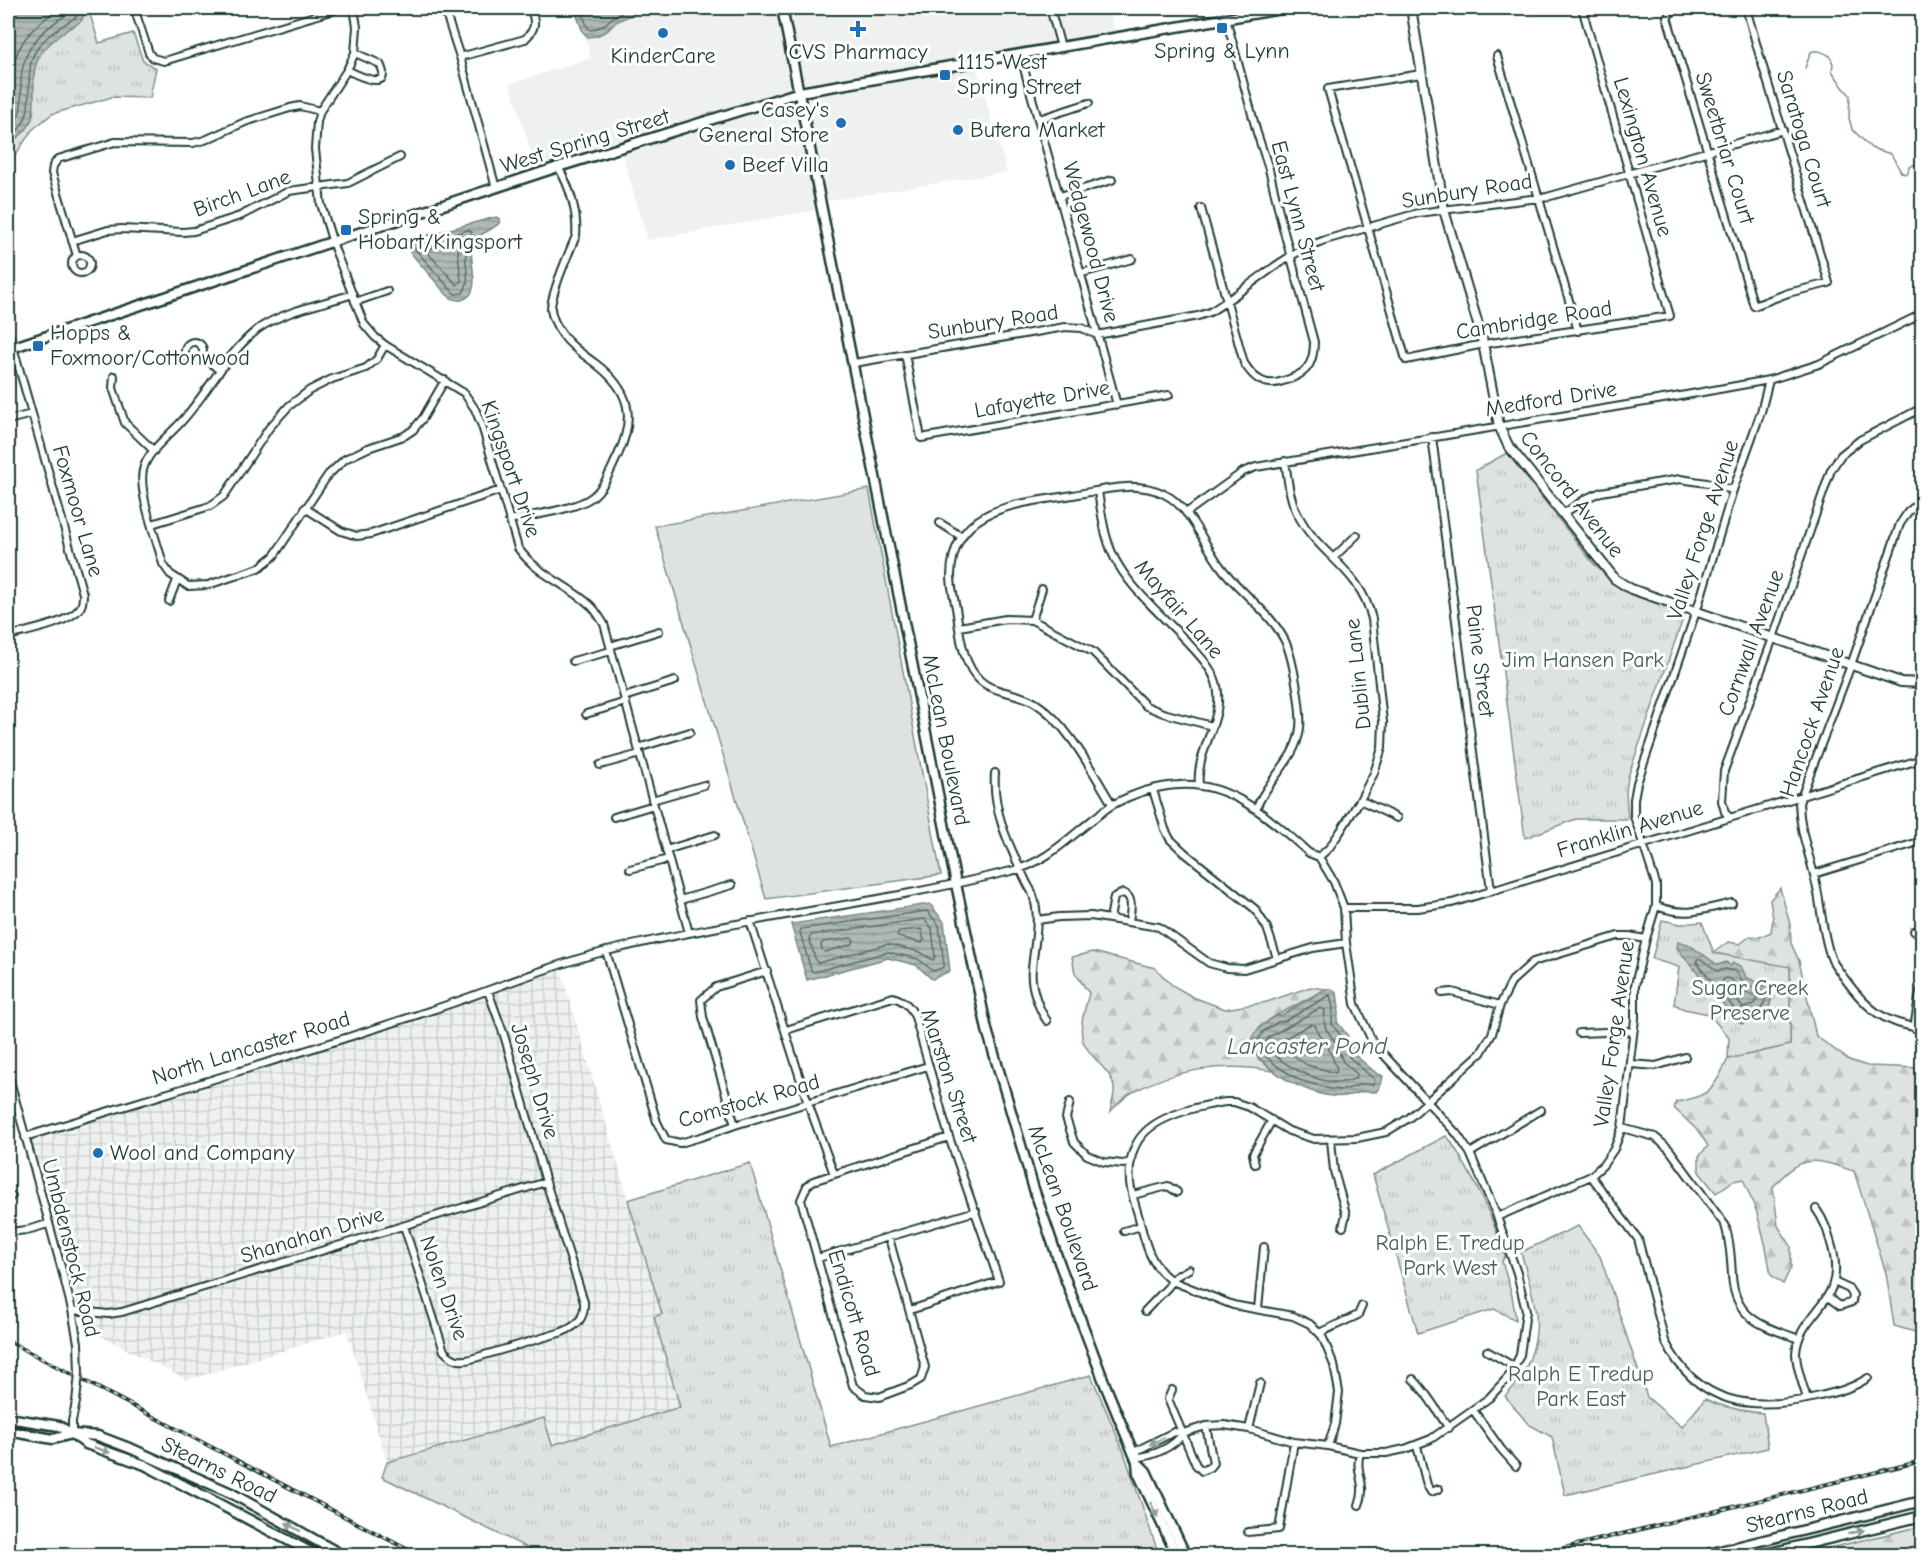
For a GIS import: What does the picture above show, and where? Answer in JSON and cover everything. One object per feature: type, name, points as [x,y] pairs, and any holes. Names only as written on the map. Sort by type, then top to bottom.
[{"type":"main road","name":"McLean Boulevard","points":[[782,8],[987,1030],[1033,1186],[1106,1386],[1136,1459],[1146,1471],[1186,1556]]},
{"type":"main road","name":"West Spring Street","points":[[10,348],[558,167],[800,92],[1287,8]]},
{"type":"main road","name":"Stearns Road","points":[[8,1418],[59,1426],[86,1444],[145,1465],[318,1556]]},
{"type":"main road","name":"Stearns Road","points":[[8,1431],[53,1439],[72,1434],[98,1436],[137,1450],[231,1493],[344,1556]]},
{"type":"main road","name":"McLean Boulevard","points":[[1136,1459],[1137,1473],[1177,1556]]},
{"type":"main road","name":"Stearns Road","points":[[1700,1556],[1923,1501]]},
{"type":"main road","name":"Stearns Road","points":[[1758,1556],[1923,1516]]},
{"type":"street","points":[[134,8],[149,53],[153,58],[164,61],[341,8]]},
{"type":"street","points":[[77,256],[52,173],[53,166],[58,159],[115,142],[193,143],[244,122],[295,107],[320,111],[355,53],[357,27],[354,8]]},
{"type":"street","points":[[444,8],[496,188]]},
{"type":"street","points":[[460,57],[525,39],[532,32],[535,21],[531,8]]},
{"type":"street","points":[[1050,8],[1061,47]]},
{"type":"street","name":"Concord Avenue","points":[[1411,8],[1444,210],[1484,344],[1499,426],[1508,445],[1615,579],[1631,589],[1901,682],[1923,683]]},
{"type":"street","name":"Lexington Avenue","points":[[1582,8],[1670,316]]},
{"type":"street","name":"Sweetbriar Court","points":[[1681,8],[1674,10],[1667,17],[1754,306]]},
{"type":"street","name":"Saratoga Court","points":[[1746,8],[1829,281],[1829,283],[1788,293],[1754,306]]},
{"type":"street","name":"East Lynn Street","points":[[1226,18],[1269,169],[1290,257],[1314,342],[1314,354],[1304,373],[1278,383],[1268,383],[1256,377],[1244,363],[1227,302]]},
{"type":"street","points":[[346,70],[374,81],[379,80],[382,76],[383,71],[380,64],[355,53]]},
{"type":"street","name":"Wedgewood Drive","points":[[1020,54],[1117,405]]},
{"type":"street","points":[[1497,56],[1578,331]]},
{"type":"street","points":[[1368,228],[1328,89],[1421,74]]},
{"type":"street","points":[[1039,119],[1089,103]]},
{"type":"street","name":"Kingsport Drive","points":[[320,111],[315,149],[321,204],[364,324],[375,337],[386,345],[464,393],[475,409],[482,426],[518,549],[537,569],[591,606],[604,624],[689,933]]},
{"type":"street","name":"Sunbury Road","points":[[854,363],[1065,327],[1083,328],[1097,335],[1198,316],[1227,302],[1290,257],[1313,244],[1418,213],[1539,198],[1783,130]]},
{"type":"street","name":"Birch Lane","points":[[72,241],[108,230],[194,231],[240,216],[289,191],[348,183],[400,157]]},
{"type":"street","points":[[509,520],[576,505],[592,497],[607,477],[627,436],[629,416],[624,397],[613,378],[569,344],[556,326],[551,309],[577,228],[575,212],[558,167]]},
{"type":"street","points":[[1060,196],[1112,180]]},
{"type":"street","points":[[1201,208],[1227,302]]},
{"type":"street","name":"Cambridge Road","points":[[1368,228],[1405,359],[1484,344],[1670,316]]},
{"type":"street","points":[[1082,273],[1132,258]]},
{"type":"street","points":[[387,291],[278,318],[258,329],[219,370],[184,419],[154,451],[143,469],[141,487],[163,564],[170,574],[188,586],[208,585],[260,568],[274,556],[328,475],[345,459],[368,448],[404,436],[413,430],[423,418],[445,380]]},
{"type":"street","name":"Medford Drive","points":[[1186,513],[1243,472],[1256,466],[1769,380],[1819,364],[1923,314]]},
{"type":"street","name":"Foxmoor Lane","points":[[8,329],[10,348],[32,414],[83,594],[80,608],[71,616],[8,636]]},
{"type":"street","points":[[152,525],[210,506],[224,496],[268,428],[289,406],[310,390],[332,379],[366,368],[377,359],[386,345]]},
{"type":"street","name":"Lafayette Drive","points":[[905,354],[921,437],[1169,395]]},
{"type":"street","points":[[202,356],[219,370]]},
{"type":"street","points":[[114,376],[113,388],[125,423],[154,451]]},
{"type":"street","name":"Valley Forge Avenue","points":[[1497,1218],[1591,1176],[1603,1165],[1622,1128],[1625,1089],[1631,1064],[1635,985],[1656,906],[1656,884],[1634,816],[1637,783],[1696,612],[1733,490],[1761,412],[1769,380]]},
{"type":"street","name":"Cornwall Avenue","points":[[1729,817],[1722,801],[1724,771],[1773,638],[1830,470],[1841,455],[1860,440],[1923,408]]},
{"type":"street","points":[[8,420],[32,414]]},
{"type":"street","name":"Paine Street","points":[[1432,437],[1491,890]]},
{"type":"street","name":"Dublin Lane","points":[[1286,461],[1290,497],[1299,517],[1310,533],[1360,587],[1368,604],[1372,619],[1383,731],[1382,748],[1374,773],[1340,832],[1329,848],[1319,857]]},
{"type":"street","points":[[1563,514],[1587,498],[1601,492],[1680,479],[1733,490]]},
{"type":"street","points":[[1112,804],[1063,728],[1045,710],[1023,698],[994,690],[974,674],[965,655],[951,577],[954,556],[962,537],[979,519],[998,509],[1133,486],[1151,489],[1175,501],[1186,513],[1222,569],[1273,623],[1291,655],[1300,729],[1295,747],[1256,809]]},
{"type":"street","points":[[305,508],[341,531],[357,536],[371,534],[501,490]]},
{"type":"street","name":"Mayfair Lane","points":[[1098,491],[1108,542],[1117,564],[1129,580],[1205,661],[1215,680],[1218,704],[1199,764],[1199,785]]},
{"type":"street","name":"Hancock Avenue","points":[[1923,500],[1908,512],[1900,524],[1851,665],[1799,803],[1800,828],[1814,874],[1825,935],[1833,961],[1861,1000],[1880,1016],[1914,1028],[1923,1028]]},
{"type":"street","points":[[940,523],[962,537]]},
{"type":"street","points":[[1333,558],[1357,535]]},
{"type":"street","points":[[169,601],[177,580]]},
{"type":"street","points":[[1032,620],[1042,589]]},
{"type":"street","points":[[960,627],[1006,619],[1032,620],[1093,652],[1146,706],[1212,726]]},
{"type":"street","points":[[573,661],[659,631]]},
{"type":"street","points":[[586,714],[675,681]]},
{"type":"street","points":[[600,765],[690,732]]},
{"type":"street","name":"Franklin Avenue","points":[[1344,908],[1426,907],[1452,903],[1923,759]]},
{"type":"street","points":[[995,773],[994,786],[1001,824],[1034,896],[1037,920],[1031,971],[1041,1011],[1047,1021]]},
{"type":"street","name":"North Lancaster Road","points":[[25,1137],[431,1010],[559,964],[606,951],[750,921],[956,884],[1021,869],[1041,860],[1112,804],[1153,790],[1182,784],[1199,785]]},
{"type":"street","points":[[614,817],[704,785]]},
{"type":"street","points":[[1136,1459],[1178,1440],[1183,1432],[1206,1426],[1224,1425],[1249,1429],[1294,1442],[1360,1453],[1386,1453],[1416,1446],[1449,1428],[1502,1386],[1515,1366],[1521,1348],[1526,1311],[1517,1273],[1470,1153],[1457,1134],[1373,1042],[1355,1004],[1346,943],[1344,908],[1334,882],[1319,857],[1309,853],[1256,809],[1234,796],[1199,785]]},
{"type":"street","points":[[1153,790],[1170,839],[1255,909],[1267,928],[1277,958]]},
{"type":"street","points":[[1360,800],[1397,818]]},
{"type":"street","points":[[666,850],[715,835]]},
{"type":"street","points":[[1814,874],[1923,841]]},
{"type":"street","points":[[630,869],[669,859]]},
{"type":"street","points":[[680,900],[732,885]]},
{"type":"street","points":[[1110,919],[1114,897],[1123,893],[1130,899],[1129,922]]},
{"type":"street","points":[[1656,906],[1673,912],[1694,912],[1732,903]]},
{"type":"street","points":[[1037,920],[1081,916],[1159,927],[1209,963],[1227,968],[1244,969],[1313,948],[1346,943]]},
{"type":"street","points":[[750,921],[808,1102],[834,1174]]},
{"type":"street","points":[[1914,931],[1923,937]]},
{"type":"street","points":[[1328,1446],[1335,1424],[1339,1392],[1334,1365],[1322,1336],[1310,1324],[1293,1316],[1233,1305],[1164,1276],[1151,1260],[1133,1195],[1130,1182],[1130,1157],[1134,1148],[1150,1127],[1165,1117],[1219,1102],[1234,1102],[1250,1107],[1306,1137],[1331,1140],[1386,1132],[1409,1118],[1481,1053],[1492,1034],[1500,1005],[1512,981],[1533,962],[1618,936],[1646,939]]},
{"type":"street","name":"Comstock Road","points":[[606,951],[657,1122],[666,1140],[680,1143],[928,1066]]},
{"type":"street","points":[[735,1125],[703,1017],[701,1000],[716,987],[766,971]]},
{"type":"street","points":[[1914,1028],[1918,998],[1923,986]]},
{"type":"street","name":"Joseph Drive","points":[[488,991],[504,1035],[546,1182]]},
{"type":"street","points":[[1442,993],[1452,992],[1500,1005]]},
{"type":"street","name":"Marston Street","points":[[786,1030],[893,998],[902,1000],[915,1017],[949,1137],[999,1281],[910,1310]]},
{"type":"street","points":[[1579,1033],[1633,1031]]},
{"type":"street","points":[[1631,1064],[1656,1066],[1684,1057]]},
{"type":"street","name":"Umbdenstock Road","points":[[8,1073],[72,1310],[78,1343],[79,1373],[72,1434]]},
{"type":"street","points":[[1070,1102],[1065,1118],[1074,1142],[1087,1155],[1104,1162],[1123,1164],[1131,1162]]},
{"type":"street","points":[[1470,1153],[1541,1110]]},
{"type":"street","points":[[1255,1164],[1253,1154],[1272,1120]]},
{"type":"street","points":[[1622,1128],[1655,1137],[1668,1149],[1725,1225],[1730,1239],[1732,1285],[1740,1307],[1764,1326],[1799,1339]]},
{"type":"street","name":"Endicott Road","points":[[889,1238],[925,1367],[921,1380],[911,1386],[879,1397],[865,1395],[853,1386],[801,1200],[807,1186],[813,1181],[949,1137]]},
{"type":"street","points":[[1331,1140],[1334,1171],[1346,1214],[1343,1227]]},
{"type":"street","points":[[1591,1176],[1638,1239],[1665,1341],[1681,1368],[1694,1381],[1712,1393],[1729,1400],[1749,1404],[1769,1404],[1807,1399],[1852,1388],[1868,1378]]},
{"type":"street","name":"Nolen Drive","points":[[405,1226],[444,1351],[453,1359],[459,1361],[471,1359],[562,1332],[580,1322],[584,1312],[584,1302],[546,1182]]},
{"type":"street","name":"Shanahan Drive","points":[[72,1310],[108,1314],[122,1312],[546,1182]]},
{"type":"street","points":[[1133,1195],[1168,1186],[1177,1192]]},
{"type":"street","points":[[1807,1399],[1797,1365],[1796,1352],[1799,1339],[1828,1297],[1834,1282],[1836,1262],[1825,1221],[1816,1209]]},
{"type":"street","points":[[818,1258],[976,1211]]},
{"type":"street","points":[[8,1232],[48,1224]]},
{"type":"street","points":[[1124,1231],[1141,1226]]},
{"type":"street","points":[[1258,1309],[1264,1246]]},
{"type":"street","points":[[1145,1311],[1174,1277],[1189,1269]]},
{"type":"street","points":[[1828,1297],[1840,1306],[1852,1302],[1853,1295],[1850,1289],[1834,1282]]},
{"type":"street","points":[[1319,1333],[1358,1316],[1362,1306]]},
{"type":"street","points":[[1487,1351],[1515,1366]]},
{"type":"street","points":[[1413,1379],[1423,1388],[1449,1428]]},
{"type":"street","points":[[1249,1429],[1260,1383]]},
{"type":"street","points":[[1172,1390],[1168,1399],[1198,1469],[1204,1470],[1212,1465],[1214,1460],[1206,1426]]},
{"type":"street","points":[[1473,1410],[1516,1466]]},
{"type":"street","points":[[1248,1532],[1279,1529],[1294,1442]]},
{"type":"street","points":[[1416,1446],[1427,1485],[1431,1492],[1439,1489]]},
{"type":"street","points":[[1359,1505],[1364,1492],[1358,1468],[1360,1453]]},
{"type":"shaded area","points":[[576,8],[780,8],[797,90],[537,171],[510,84],[591,58]]},
{"type":"shaded area","points":[[784,8],[878,8],[879,10],[887,8],[1108,8],[1116,34],[802,90]]},
{"type":"shaded area","points":[[976,65],[1007,172],[826,201],[804,95]]},
{"type":"shaded area","points":[[798,96],[821,209],[648,240],[621,151]]},
{"type":"shaded area","points":[[560,967],[662,1315],[654,1318],[680,1407],[552,1445],[543,1418],[387,1462],[347,1331],[187,1380],[85,1328],[27,1138]]},
{"type":"green space","points":[[8,8],[88,8],[99,43],[133,33],[143,61],[156,68],[150,98],[112,97],[52,114],[32,130],[8,166]]},
{"type":"green space","name":"Jim Hansen Park","points":[[1507,453],[1593,563],[1621,589],[1685,613],[1628,777],[1626,792],[1628,819],[1576,819],[1525,838],[1476,470]]},
{"type":"green space","points":[[869,489],[941,875],[766,899],[655,526]]},
{"type":"green space","points":[[1780,888],[1790,924],[1791,943],[1799,961],[1816,1036],[1849,1060],[1867,1066],[1922,1068],[1922,1172],[1918,1202],[1922,1210],[1922,1331],[1915,1332],[1894,1326],[1886,1273],[1854,1171],[1809,1161],[1793,1168],[1773,1187],[1778,1226],[1791,1246],[1791,1267],[1783,1284],[1771,1275],[1757,1213],[1743,1179],[1733,1181],[1716,1193],[1699,1172],[1699,1156],[1708,1146],[1699,1132],[1674,1108],[1676,1102],[1697,1097],[1709,1090],[1728,1059],[1790,1045],[1790,968],[1713,953],[1728,942],[1740,944],[1750,936],[1760,937],[1771,932],[1773,919],[1770,900]]},
{"type":"green space","name":"Sugar Creek Preserve","points":[[1662,920],[1681,924],[1702,922],[1714,953],[1790,967],[1790,1045],[1728,1059],[1729,1038],[1709,1014],[1684,1009],[1674,1004],[1679,967],[1652,959]]},
{"type":"green space","points":[[1093,952],[1155,968],[1172,985],[1193,997],[1225,1009],[1267,1002],[1310,987],[1326,989],[1277,1015],[1260,1027],[1251,1046],[1258,1058],[1273,1071],[1237,1067],[1182,1073],[1131,1093],[1110,1112],[1114,1094],[1113,1082],[1083,1041],[1082,1023],[1089,993],[1075,973],[1072,957]]},
{"type":"green space","name":"Ralph E. Tredup Park West","points":[[1446,1136],[1474,1181],[1494,1225],[1505,1256],[1502,1261],[1516,1320],[1494,1309],[1418,1333],[1373,1175]]},
{"type":"green space","points":[[750,1163],[831,1447],[1091,1375],[1123,1450],[1159,1555],[542,1555],[382,1477],[387,1462],[544,1418],[552,1445],[680,1407],[654,1317],[662,1314],[628,1200]]},
{"type":"green space","name":"Ralph E Tredup Park East","points":[[1578,1226],[1600,1256],[1647,1397],[1682,1427],[1705,1399],[1733,1409],[1763,1413],[1768,1448],[1565,1495],[1552,1437],[1528,1424],[1505,1396],[1525,1370],[1535,1337],[1535,1307],[1521,1252]]},
{"type":"green space","points":[[1922,1526],[1922,1555],[1800,1555]]},
{"type":"water","points":[[8,8],[83,8],[84,14],[81,21],[53,41],[39,57],[35,68],[33,113],[30,123],[23,133],[12,141],[8,137]]},
{"type":"water","points":[[574,8],[635,8],[636,10],[633,14],[616,22],[607,31],[588,37],[583,32]]},
{"type":"water","points":[[496,217],[500,219],[500,222],[477,238],[472,246],[473,290],[464,299],[455,300],[447,295],[409,251],[410,244],[431,234]]},
{"type":"water","points":[[930,904],[944,922],[950,971],[932,979],[916,965],[888,958],[807,980],[791,924]]},
{"type":"water","points":[[1678,942],[1688,944],[1718,965],[1726,962],[1731,966],[1733,963],[1741,966],[1746,977],[1770,988],[1769,1008],[1760,1016],[1742,1024],[1737,1021],[1677,948]]},
{"type":"water","name":"Lancaster Pond","points":[[1326,989],[1332,989],[1337,993],[1339,1008],[1337,1022],[1348,1036],[1355,1055],[1376,1073],[1383,1076],[1376,1092],[1339,1096],[1315,1092],[1279,1075],[1253,1051],[1251,1040],[1254,1034],[1269,1020],[1282,1015]]},
{"type":"waterway","points":[[1805,68],[1811,52],[1820,51],[1830,56],[1833,64],[1832,71],[1850,95],[1849,118],[1852,129],[1871,148],[1891,154],[1901,172],[1905,174],[1909,167],[1922,161]]},
{"type":"railway","points":[[8,1341],[420,1556]]},
{"type":"railway","points":[[1531,1556],[1922,1461]]},
{"type":"place","name":"Spring & Lynn","points":[[1222,28]]},
{"type":"place","name":"CVS Pharmacy","points":[[858,29]]},
{"type":"place","name":"KinderCare","points":[[663,33]]},
{"type":"place","name":"1115 West Spring Street","points":[[945,75]]},
{"type":"place","name":"Casey's General Store","points":[[841,123]]},
{"type":"place","name":"Butera Market","points":[[958,130]]},
{"type":"place","name":"Beef Villa","points":[[730,165]]},
{"type":"place","name":"Spring & Hobart/Kingsport","points":[[346,230]]},
{"type":"place","name":"Hopps & Foxmoor/Cottonwood","points":[[38,346]]},
{"type":"place","name":"Wool and Company","points":[[98,1153]]}]
